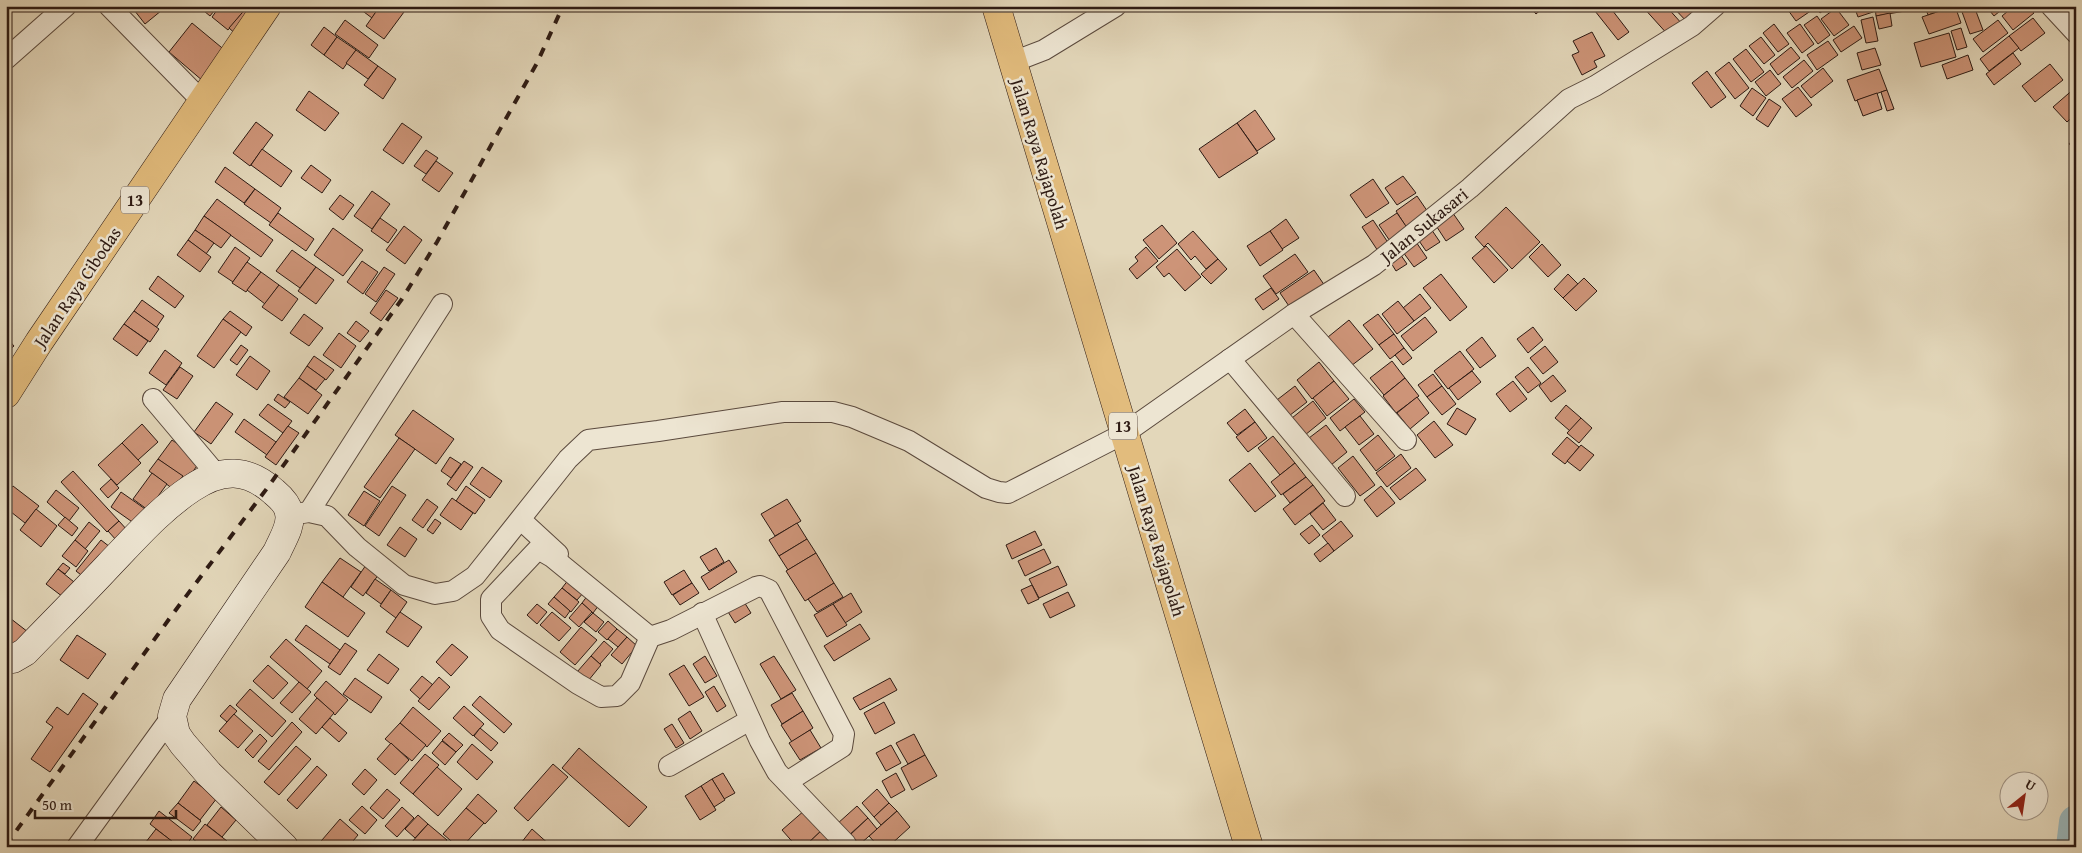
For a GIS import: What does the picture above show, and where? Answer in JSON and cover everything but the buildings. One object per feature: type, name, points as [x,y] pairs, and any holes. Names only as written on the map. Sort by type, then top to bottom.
[{"type":"highway","name":"Jalan Raya Cibodas","points":[[6,394],[267,6]]},
{"type":"highway","name":"Jalan Raya Rajapolah","points":[[996,6],[1125,433],[1244,846]]},
{"type":"main road","points":[[6,660],[13,659],[25,652],[156,516],[192,487],[217,475],[230,472],[245,474],[262,482],[288,507],[299,514],[287,530],[277,552],[177,699],[172,716],[176,734],[196,759],[284,847]]},
{"type":"street","points":[[6,59],[66,6]]},
{"type":"street","points":[[109,6],[202,101]]},
{"type":"street","points":[[1013,62],[1051,46],[1116,6]]},
{"type":"street","name":"Jalan Sukasari","points":[[299,514],[327,516],[357,547],[404,584],[435,594],[454,591],[475,576],[568,459],[588,440],[784,412],[832,412],[852,417],[909,441],[986,488],[1008,493],[1125,433],[1294,314],[1374,265],[1470,188],[1569,99],[1595,86],[1692,26],[1715,6]]},
{"type":"street","points":[[2051,6],[2076,33]]},
{"type":"street","points":[[299,514],[442,304]]},
{"type":"street","points":[[1294,314],[1406,440]]},
{"type":"street","points":[[1230,359],[1345,496]]},
{"type":"street","points":[[153,399],[217,475]]},
{"type":"street","points":[[521,520],[538,549],[552,557],[650,638]]},
{"type":"street","points":[[521,520],[570,565],[644,621],[651,624],[658,625],[672,622],[702,613],[756,587],[760,586],[769,590],[844,734],[842,747],[787,782]]},
{"type":"street","points":[[538,549],[491,599],[491,616],[500,630],[578,684],[601,697],[617,696],[630,683],[650,638],[671,630],[772,575]]},
{"type":"street","points":[[702,613],[750,720],[777,772],[846,844]]},
{"type":"street","points":[[76,847],[172,716]]},
{"type":"street","points":[[669,766],[750,720]]},
{"type":"waterway","points":[[2073,847],[2076,822]]},
{"type":"railway","points":[[6,845],[172,615],[268,487],[402,299],[437,242],[537,63],[563,6]]}]
